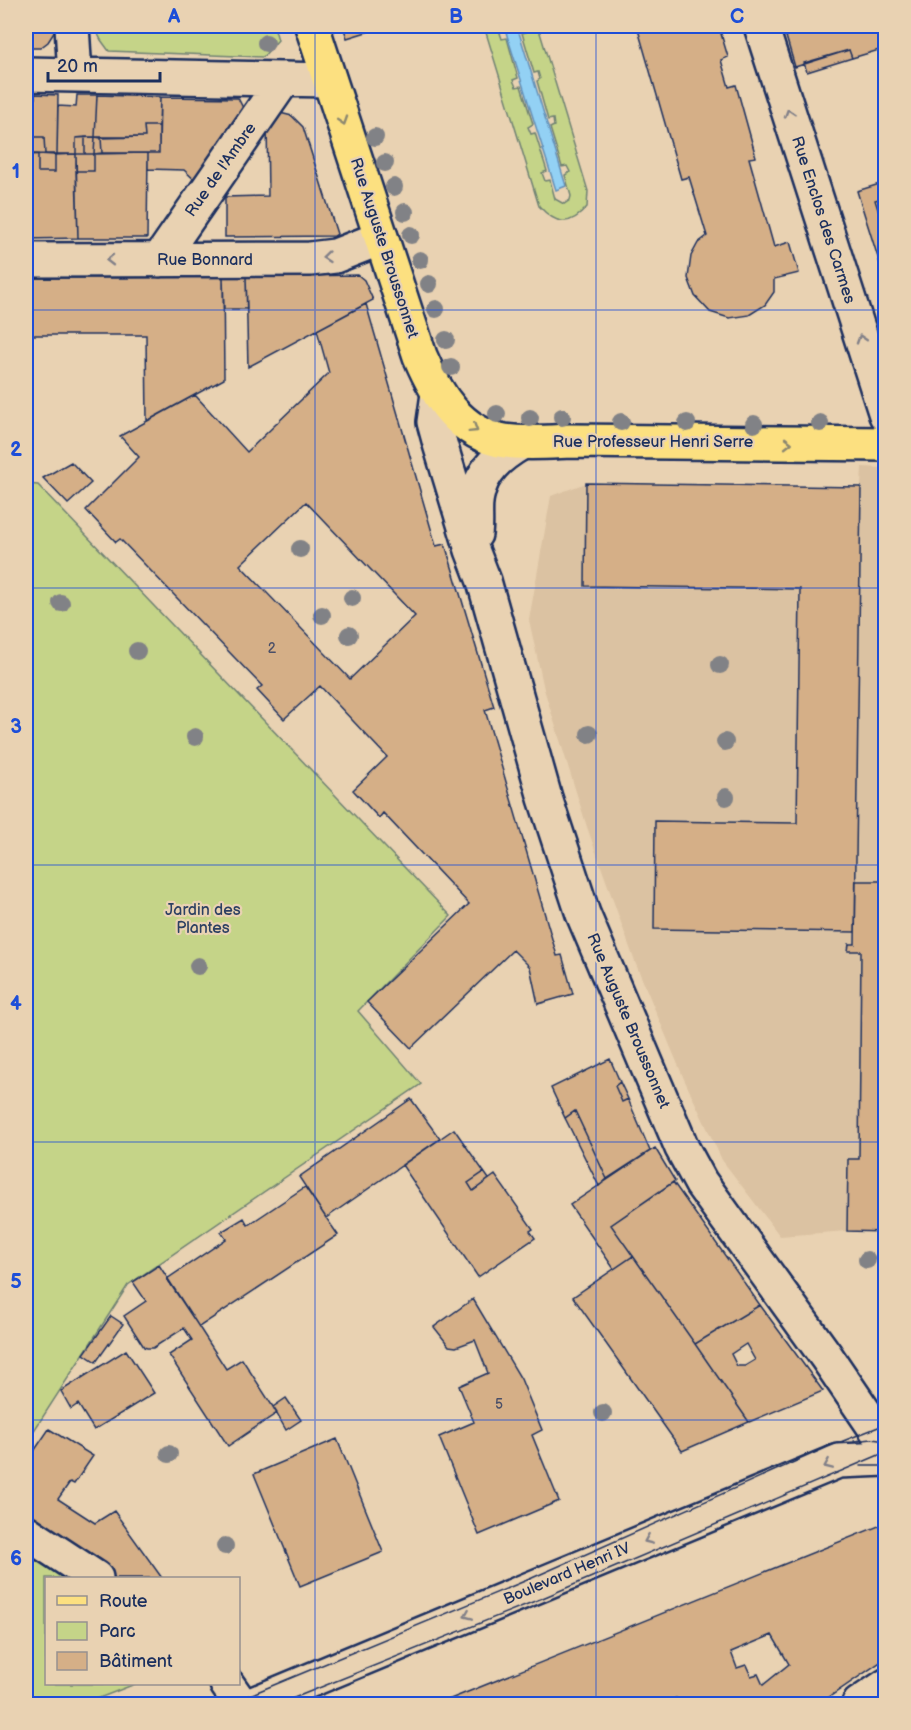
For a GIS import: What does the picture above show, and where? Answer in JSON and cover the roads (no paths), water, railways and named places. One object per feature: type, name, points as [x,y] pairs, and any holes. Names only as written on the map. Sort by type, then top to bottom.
[{"type":"main road","name":"Rue Auguste Broussonnet","points":[[312,26],[420,356],[438,394]]},
{"type":"main road","name":"Rue Professeur Henri Serre","points":[[438,394],[458,418],[476,431],[493,439],[521,443],[570,441],[885,444]]},
{"type":"street","points":[[72,26],[75,75]]},
{"type":"street","name":"Rue Enclos des Carmes","points":[[761,26],[885,415]]},
{"type":"street","points":[[26,74],[329,80]]},
{"type":"street","name":"Rue de l'Ambre","points":[[159,260],[284,79]]},
{"type":"street","name":"Rue Bonnard","points":[[26,260],[310,259],[335,256],[381,238]]},
{"type":"street","name":"Rue Auguste Broussonnet","points":[[438,394],[434,422],[472,550],[484,581],[545,798],[583,914],[682,1148],[701,1183],[826,1356],[885,1444]]},
{"type":"street","points":[[472,550],[477,524],[476,497],[483,474],[502,454],[521,443]]},
{"type":"street","points":[[447,470],[462,475],[483,474]]},
{"type":"street","name":"Boulevard Henri IV","points":[[253,1704],[838,1461],[885,1459]]},
{"type":"street","points":[[26,1532],[94,1577]]},
{"type":"street","points":[[228,1685],[240,1704]]},
{"type":"water","points":[[504,26],[517,26],[566,186],[556,190]]},
{"type":"tram line","points":[[228,1704],[532,1578],[828,1447],[886,1424]]},
{"type":"tram line","points":[[854,1441],[872,1439],[886,1441]]},
{"type":"tram line","points":[[279,1704],[545,1597],[886,1452]]},
{"type":"tram line","points":[[860,1466],[886,1466]]},
{"type":"park label","name":"Jardin des Plantes","points":[[203,919]]}]
